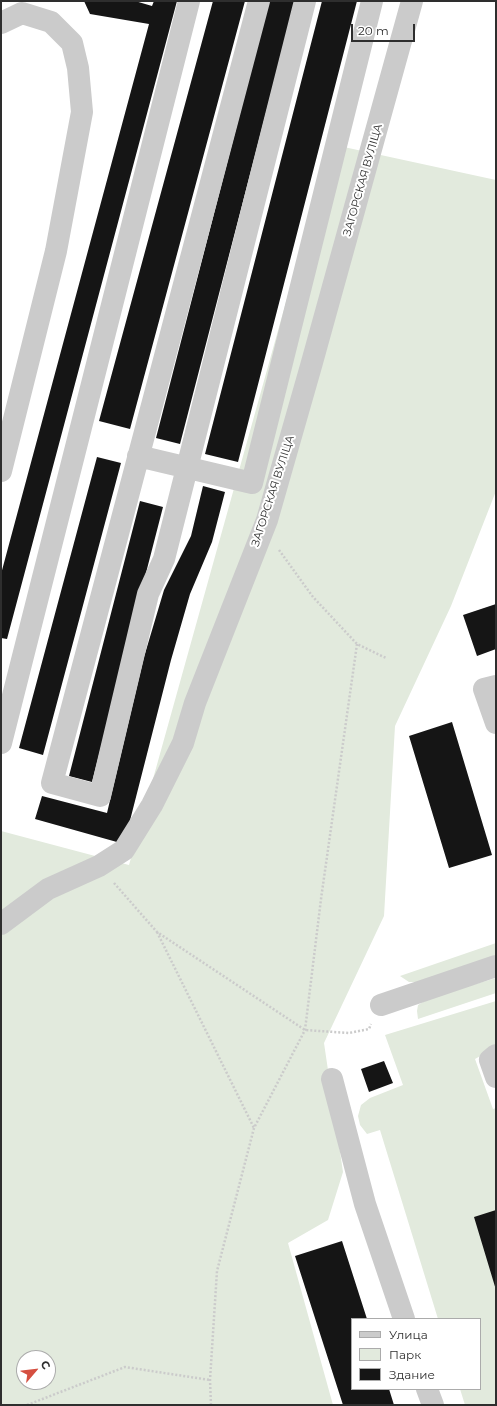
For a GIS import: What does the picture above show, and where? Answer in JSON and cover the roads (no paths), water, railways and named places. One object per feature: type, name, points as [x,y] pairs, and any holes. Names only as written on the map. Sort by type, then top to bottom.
[{"type":"street","points":[[1,743],[189,1]]},
{"type":"street","points":[[259,1],[52,783],[100,796],[148,594],[164,559],[305,1]]},
{"type":"street","points":[[138,456],[252,483],[372,1]]},
{"type":"street","name":"ЗАГОРСКАЯ ВУЛІЦА","points":[[1,924],[48,889],[99,866],[124,850],[152,805],[183,743],[195,703],[266,520],[412,1]]},
{"type":"street","points":[[1,23],[22,13],[51,22],[72,43],[78,68],[82,112],[56,251],[1,472]]},
{"type":"street","points":[[496,686],[484,690],[496,723]]},
{"type":"street","points":[[381,1005],[496,966]]},
{"type":"street","points":[[496,1055],[490,1060],[496,1077]]},
{"type":"street","points":[[332,1079],[365,1204],[404,1318]]},
{"type":"street","points":[[427,1390],[433,1405]]}]
